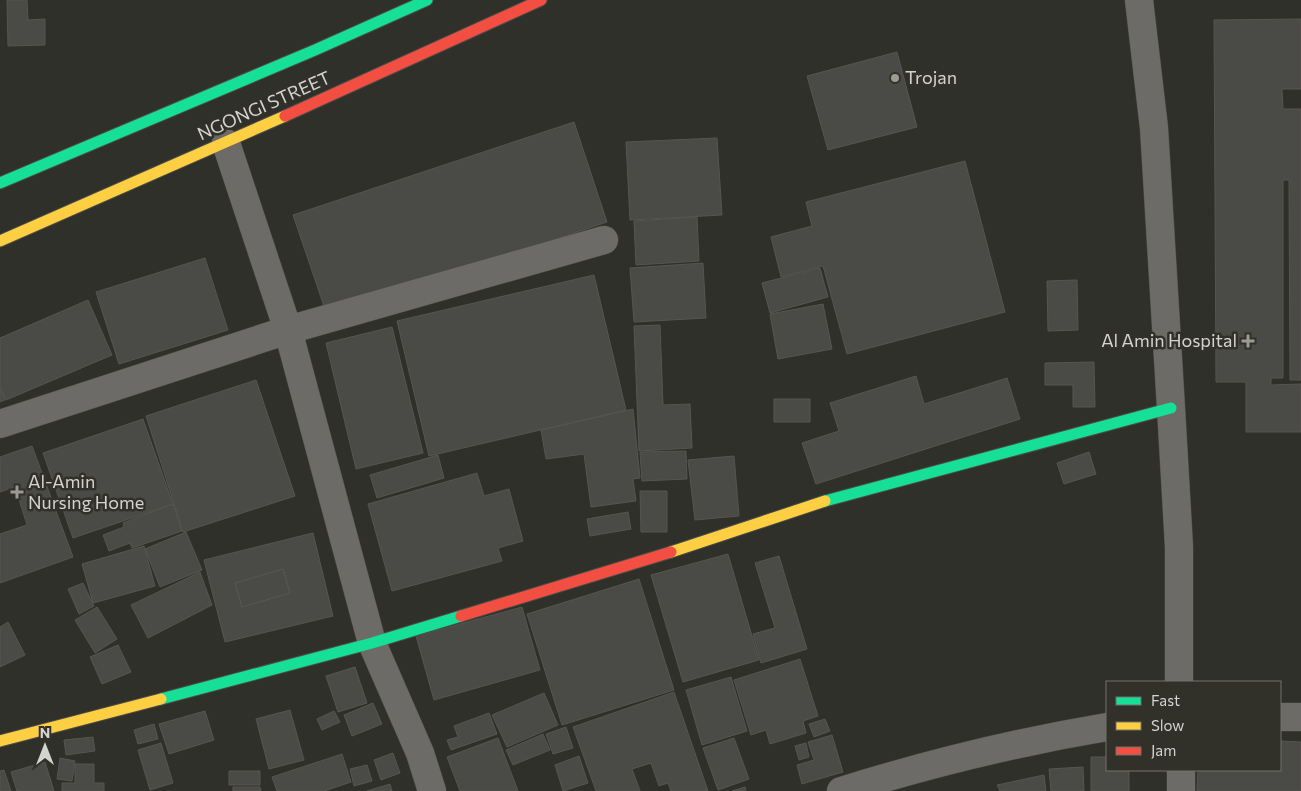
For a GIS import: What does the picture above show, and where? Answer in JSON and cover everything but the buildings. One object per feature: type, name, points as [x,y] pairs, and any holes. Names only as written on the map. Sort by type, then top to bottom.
[{"type":"street","name":"NGONGI STREET","points":[[1,179],[314,50],[427,0]]},
{"type":"street","name":"NGONGI STREET","points":[[0,241],[226,143],[541,0]]},
{"type":"street","points":[[1139,0],[1154,128],[1171,408],[1179,547],[1179,681]]},
{"type":"street","points":[[226,143],[288,330],[372,643],[420,753],[432,791]]},
{"type":"street","points":[[0,424],[288,330],[604,240]]},
{"type":"street","points":[[0,741],[372,643],[705,542],[827,500],[1171,408]]},
{"type":"street","points":[[1281,717],[1301,717]]},
{"type":"street","points":[[841,791],[900,773],[1031,740],[1106,726]]},
{"type":"street","points":[[1181,771],[1181,791]]},
{"type":"traffic: fast","points":[[0,183],[315,50],[427,0]]},
{"type":"traffic: fast","points":[[825,501],[1171,408]]},
{"type":"traffic: fast","points":[[161,699],[372,643],[461,616]]},
{"type":"traffic: slow","points":[[0,241],[285,116]]},
{"type":"traffic: slow","points":[[671,552],[825,501]]},
{"type":"traffic: slow","points":[[0,741],[161,699]]},
{"type":"traffic: jam","points":[[285,116],[541,0]]},
{"type":"traffic: jam","points":[[461,616],[671,552]]},
{"type":"place","name":"Trojan","points":[[895,78]]},
{"type":"place","name":"Al Amin Hospital","points":[[1248,341]]},
{"type":"place","name":"Al-Amin Nursing Home","points":[[17,492]]}]
